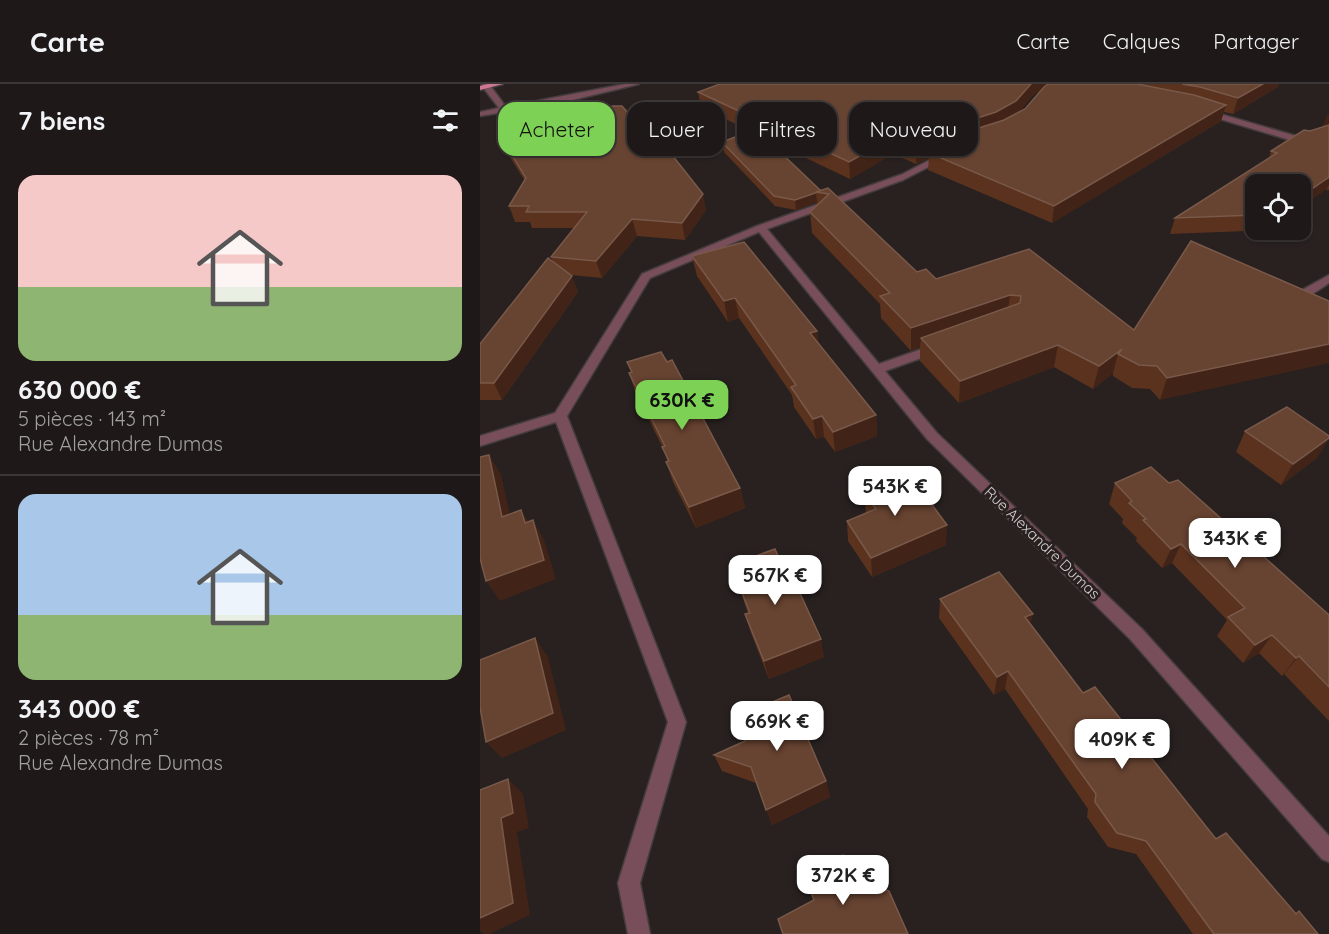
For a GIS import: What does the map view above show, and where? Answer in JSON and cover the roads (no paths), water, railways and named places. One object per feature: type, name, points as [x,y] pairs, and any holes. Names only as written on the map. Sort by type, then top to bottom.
[{"type":"main road","points":[[483,87],[499,84]]},
{"type":"street","points":[[548,102],[634,84]]},
{"type":"street","points":[[483,87],[498,103]]},
{"type":"street","points":[[1192,107],[1302,141],[1329,132]]},
{"type":"street","points":[[480,114],[498,112]]},
{"type":"street","points":[[480,441],[560,416],[646,276],[761,228],[900,178],[943,156]]},
{"type":"street","name":"Rue Alexandre Dumas","points":[[761,228],[932,436],[1136,634],[1329,852]]},
{"type":"street","points":[[1282,286],[1304,295],[1329,278]]},
{"type":"street","points":[[877,369],[956,341]]},
{"type":"street","points":[[560,416],[677,722],[629,883],[639,934]]}]
